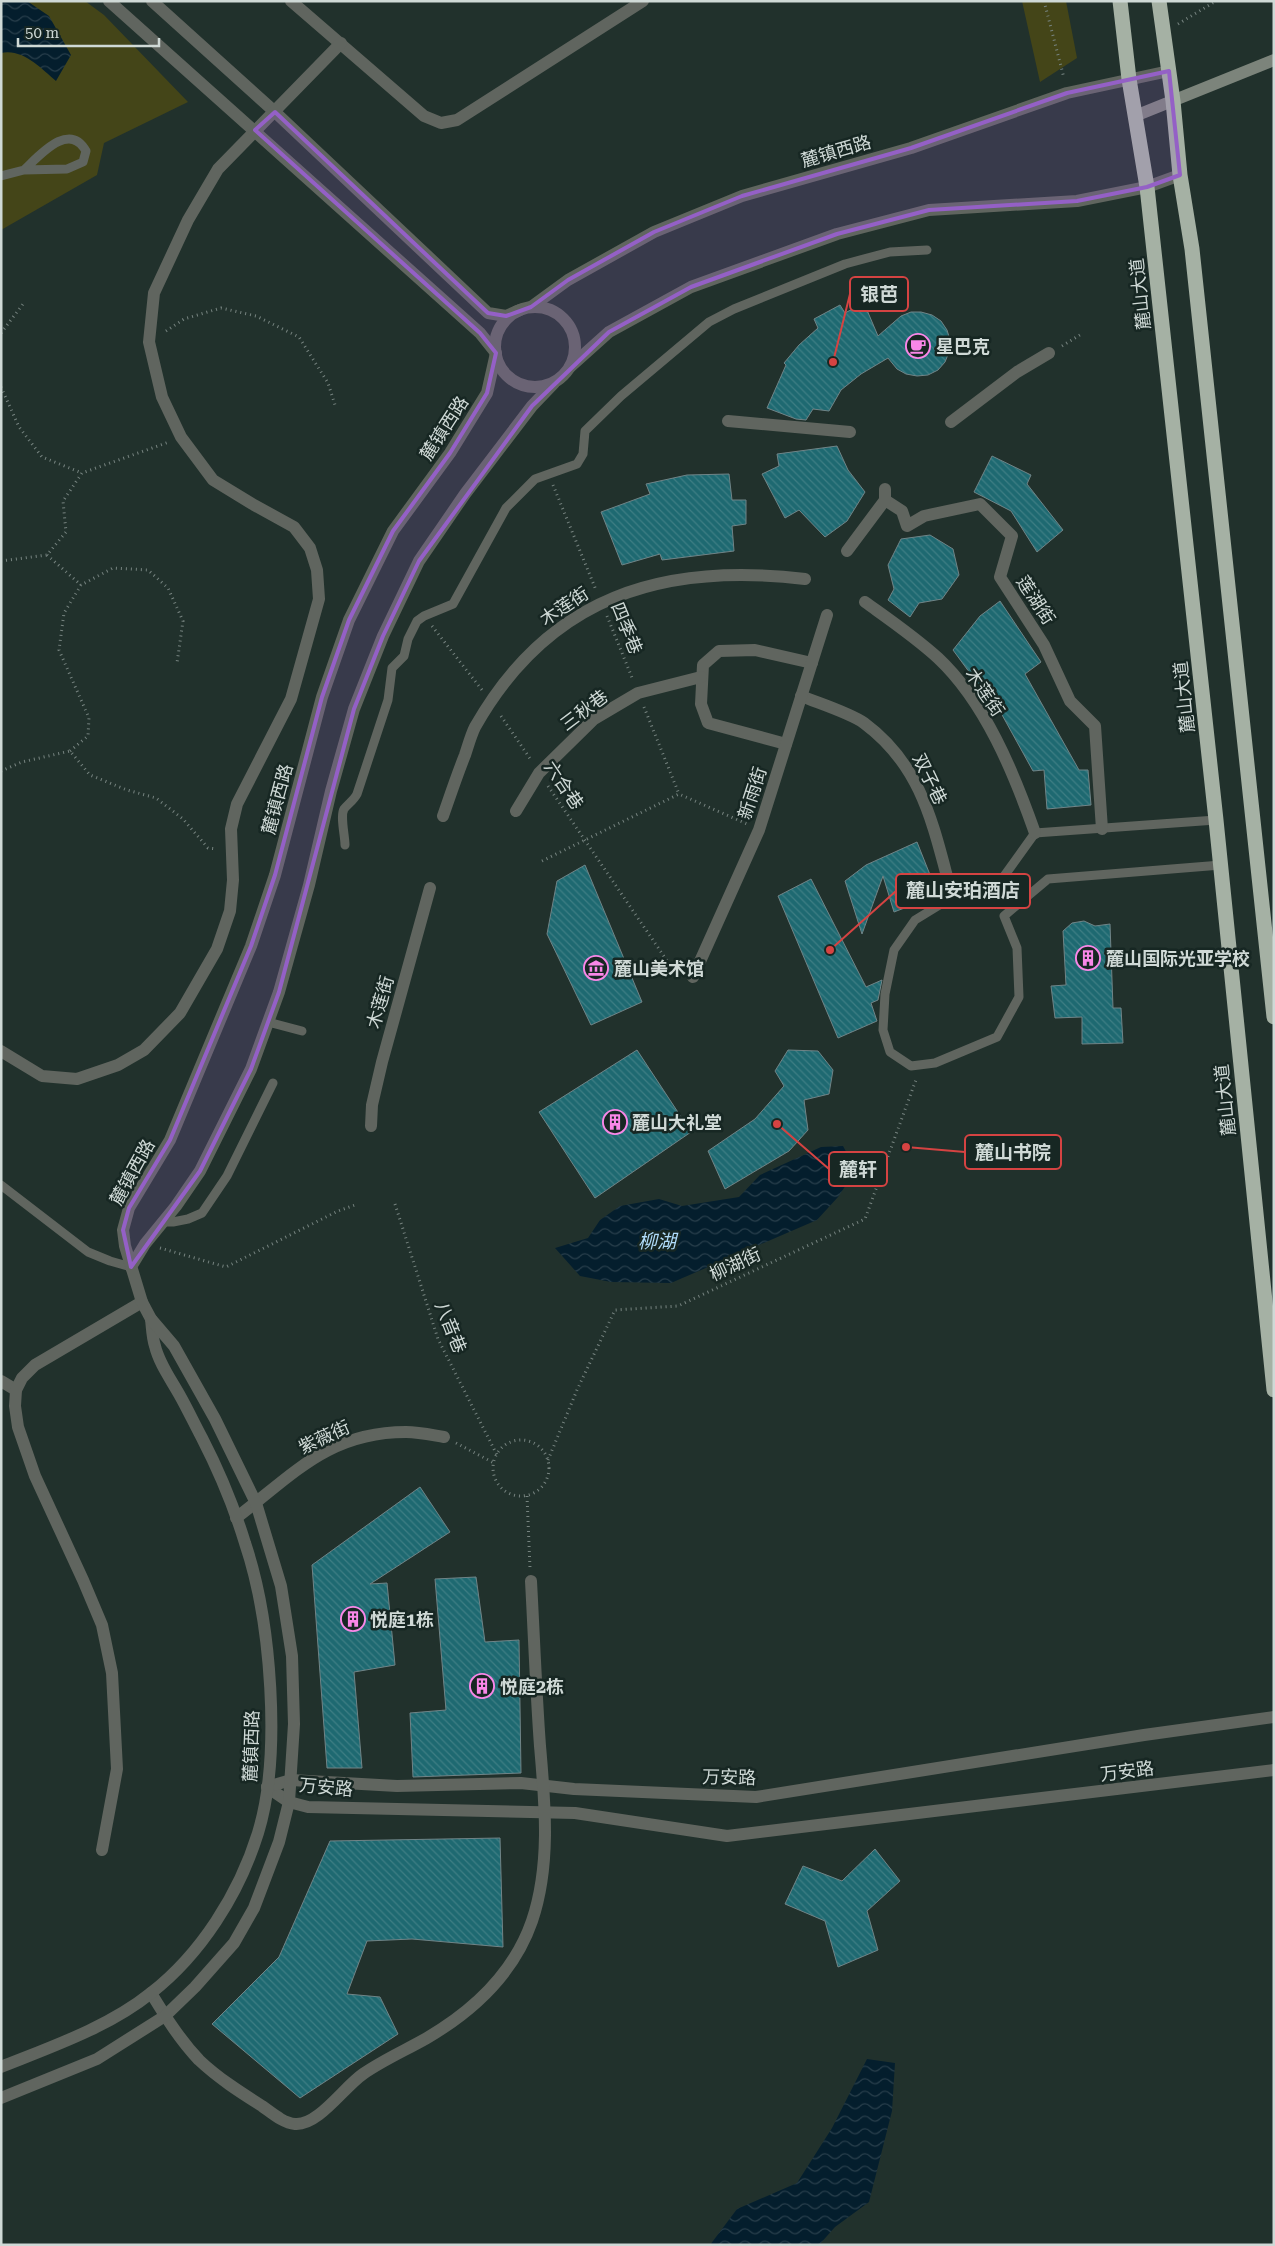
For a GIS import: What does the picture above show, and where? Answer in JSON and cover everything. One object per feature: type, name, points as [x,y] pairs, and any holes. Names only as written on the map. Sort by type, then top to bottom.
[{"type":"highway","name":"麓山大道","points":[[1120,1],[1128,79],[1147,187],[1216,820],[1274,1390]]},
{"type":"highway","points":[[1159,1],[1173,100],[1180,175],[1194,259],[1274,1017]]},
{"type":"street","points":[[109,1],[480,333],[496,354]]},
{"type":"street","points":[[152,1],[275,112],[488,313],[506,316],[525,308],[553,311],[562,317],[574,335],[576,346],[570,367]]},
{"type":"street","points":[[291,1],[424,116],[440,123],[457,120],[643,1]]},
{"type":"street","points":[[1,1051],[42,1076],[77,1079],[118,1065],[144,1050],[180,1013],[217,948],[230,911],[233,880],[231,829],[238,804],[291,699],[320,599],[317,570],[310,548],[294,527],[254,506],[213,480],[181,437],[162,397],[149,342],[154,293],[188,220],[218,169],[341,43]]},
{"type":"street","points":[[1135,116],[1274,60]]},
{"type":"street","name":"麓镇西路","points":[[525,308],[568,280],[654,232],[733,200],[911,148],[1067,93],[1169,71]]},
{"type":"street","points":[[525,308],[507,318],[500,329],[496,341],[496,354],[500,366],[508,376],[518,383],[531,387],[544,386],[563,376],[570,367],[609,332],[691,287],[837,234],[929,210],[1077,201],[1147,187],[1180,175]]},
{"type":"street","points":[[951,422],[1017,372],[1049,353]]},
{"type":"street","name":"麓镇西路","points":[[1,2067],[84,2032],[151,1993],[181,1964],[216,1923],[237,1884],[258,1833],[267,1787],[270,1735],[268,1653],[258,1592],[246,1544],[236,1518],[203,1441],[164,1370],[155,1346],[151,1319],[142,1302],[125,1246],[123,1230],[129,1208],[170,1140],[250,946],[275,875],[322,696],[349,620],[393,531],[450,453],[487,393],[496,354]]},
{"type":"street","points":[[131,1267],[144,1244],[163,1222],[200,1171],[251,1069],[268,1022],[309,885],[331,790],[354,709],[382,636],[420,561],[460,501],[532,406],[554,382]]},
{"type":"street","points":[[728,422],[850,432]]},
{"type":"street","name":"莲湖街","points":[[847,552],[885,494],[902,511],[907,526],[924,516],[980,504],[1012,536],[1000,577],[1044,644],[1070,701],[1095,726],[1102,828]]},
{"type":"street","name":"木莲街","points":[[443,816],[474,728],[506,680],[546,638],[601,602],[637,588],[682,579],[732,574],[805,579]]},
{"type":"street","name":"木莲街","points":[[865,602],[902,628],[939,658],[968,694],[996,739],[1018,784],[1035,833]]},
{"type":"street","name":"新雨街","points":[[693,976],[759,830],[827,614]]},
{"type":"street","points":[[786,744],[708,723],[701,704],[703,665],[719,651],[755,650],[812,663]]},
{"type":"street","name":"三秋巷","points":[[516,811],[539,773],[594,719],[638,692],[701,677]]},
{"type":"street","name":"双子巷","points":[[801,696],[863,722],[902,758],[925,800],[954,902]]},
{"type":"street","name":"木莲街","points":[[370,1126],[372,1105],[382,1062],[430,888]]},
{"type":"street","points":[[102,1850],[116,1769],[112,1673],[102,1625],[84,1580],[35,1476],[18,1426],[15,1406],[16,1390],[22,1378],[35,1365],[142,1302]]},
{"type":"street","points":[[1,2098],[97,2059],[165,2016],[195,1987],[234,1944],[254,1908],[279,1842],[289,1802],[294,1724],[292,1656],[281,1586],[256,1503],[194,1378],[174,1346],[151,1319]]},
{"type":"street","points":[[1,1381],[16,1390]]},
{"type":"street","name":"紫薇街","points":[[236,1518],[314,1457],[344,1443],[370,1435],[407,1432],[444,1437]]},
{"type":"street","points":[[151,1993],[165,2016],[200,2060],[224,2081],[281,2119],[292,2124],[310,2122],[362,2074],[428,2037],[456,2018],[490,1990],[509,1967],[523,1943],[532,1920],[544,1857],[546,1813],[530,1582]]},
{"type":"street","name":"万安路","points":[[267,1787],[291,1780],[397,1786],[521,1783],[574,1789],[756,1797],[1144,1735],[1274,1717]]},
{"type":"street","name":"万安路","points":[[267,1787],[289,1802],[308,1807],[574,1813],[727,1836],[1274,1770]]},
{"type":"lane","points":[[1,176],[24,170],[67,169],[83,162],[86,151],[81,142],[73,138],[62,140],[48,148],[24,170]]},
{"type":"lane","points":[[345,845],[342,815],[345,808],[357,794],[388,700],[392,668],[404,656],[408,639],[417,621],[424,616],[453,604],[506,508],[535,479],[577,464],[583,454],[585,431],[621,396],[709,322],[734,309],[845,264],[890,252],[927,250]]},
{"type":"lane","points":[[1216,820],[1035,833],[984,904],[946,901],[915,920],[894,950],[886,994],[883,1030],[890,1052],[911,1066],[935,1063],[997,1037],[1019,998],[1017,948],[1004,916],[1048,879],[1220,865]]},
{"type":"lane","points":[[268,1022],[302,1031]]},
{"type":"lane","points":[[163,1222],[188,1219],[202,1213],[227,1176],[273,1083]]},
{"type":"lane","points":[[1,1185],[88,1252],[131,1267]]},
{"type":"path","points":[[1044,1],[1063,68],[1067,93]]},
{"type":"path","points":[[1164,34],[1216,1]]},
{"type":"path","points":[[1,333],[23,304]]},
{"type":"path","points":[[149,342],[184,319],[221,308],[256,316],[299,337],[328,382],[336,408]]},
{"type":"path","points":[[1049,353],[1083,333]]},
{"type":"path","points":[[1,387],[19,427],[42,457],[82,473]]},
{"type":"path","points":[[1,561],[47,555],[66,532],[63,501],[82,473],[181,437]]},
{"type":"path","name":"四季巷","points":[[548,473],[679,794]]},
{"type":"path","points":[[47,555],[81,585]]},
{"type":"path","points":[[1,771],[22,762],[70,751],[88,736],[89,718],[58,650],[64,612],[81,585],[113,568],[148,570],[168,588],[183,621],[177,663]]},
{"type":"path","name":"六合巷","points":[[424,616],[492,702],[676,974]]},
{"type":"path","points":[[70,751],[90,775],[127,790],[156,798],[183,819],[208,848],[232,852]]},
{"type":"path","points":[[542,861],[679,794],[759,830]]},
{"type":"path","name":"柳湖街","points":[[548,1460],[577,1390],[615,1310],[678,1306],[865,1219],[920,1070]]},
{"type":"path","name":"八音巷","points":[[395,1204],[438,1339],[497,1454]]},
{"type":"path","points":[[144,1244],[226,1267],[338,1211],[355,1205]]},
{"type":"path","points":[[444,1437],[494,1463]]},
{"type":"path","points":[[519,1440],[537,1445],[548,1460],[549,1469],[543,1486],[527,1496],[518,1496],[502,1488],[494,1472],[497,1454],[510,1443],[519,1440]]},
{"type":"path","points":[[527,1496],[530,1582]]},
{"type":"highlighted area","points":[[1169,71],[1180,175],[1147,187],[1077,201],[929,210],[837,234],[691,287],[609,332],[532,406],[419,561],[383,636],[354,709],[279,992],[251,1069],[200,1171],[131,1267],[123,1230],[129,1208],[170,1140],[251,946],[275,875],[322,697],[349,620],[393,531],[450,453],[487,393],[496,353],[480,333],[255,130],[275,112],[488,313],[506,316],[531,307],[568,280],[654,232],[742,196],[911,148],[1067,93]]},
{"type":"shaded area","points":[[1,1],[85,1],[104,15],[188,102],[104,143],[97,175],[1,230]]},
{"type":"shaded area","points":[[1022,1],[1066,1],[1077,58],[1040,82]]},
{"type":"water","points":[[1,1],[27,1],[49,16],[71,55],[56,81],[38,65],[24,56],[9,52],[1,53]]},
{"type":"water","name":"柳湖","points":[[843,1146],[856,1170],[838,1197],[817,1220],[671,1283],[611,1282],[580,1276],[555,1248],[588,1238],[600,1220],[620,1206],[659,1199],[682,1206],[739,1197],[760,1175],[821,1147]]},
{"type":"water","points":[[867,2059],[895,2063],[892,2111],[869,2202],[835,2227],[819,2245],[710,2245],[737,2209],[797,2183],[832,2128]]},
{"type":"building","points":[[864,303],[878,336],[901,316],[911,312],[932,315],[941,321],[947,330],[950,340],[949,352],[945,362],[938,370],[928,375],[917,376],[906,374],[897,369],[888,358],[861,374],[841,390],[829,411],[813,409],[806,420],[796,419],[767,408],[786,365],[784,363],[799,345],[818,328],[814,319],[840,305],[845,313]]},
{"type":"building","points":[[837,446],[848,470],[865,492],[847,521],[825,537],[799,510],[785,518],[762,474],[779,466],[777,454]]},
{"type":"building","points":[[992,456],[1031,475],[1027,484],[1063,530],[1037,552],[1011,511],[974,492]]},
{"type":"building","points":[[729,474],[732,500],[746,500],[746,524],[732,526],[734,551],[662,560],[660,554],[622,565],[601,512],[650,494],[646,484],[687,475]]},
{"type":"building","points":[[930,535],[953,549],[959,575],[942,599],[919,603],[910,617],[888,600],[894,589],[888,565],[901,539]]},
{"type":"building","points":[[1000,601],[1041,662],[1025,674],[1079,770],[1088,770],[1091,805],[1047,809],[1044,770],[1033,771],[1001,713],[994,715],[977,690],[978,684],[953,650],[980,616]]},
{"type":"building","points":[[917,842],[938,895],[894,912],[883,876],[862,934],[845,881],[866,865]]},
{"type":"building","name":"麓山美术馆","points":[[585,865],[642,1002],[591,1025],[547,934],[557,881]]},
{"type":"building","points":[[811,879],[866,987],[882,980],[878,1000],[871,1003],[877,1021],[838,1038],[778,896]]},
{"type":"building","name":"麓山国际光亚学校","points":[[1084,921],[1095,926],[1110,924],[1113,1008],[1121,1008],[1123,1043],[1082,1044],[1082,1017],[1055,1018],[1051,986],[1066,985],[1063,931],[1072,923]]},
{"type":"building","name":"麓山大礼堂","points":[[637,1050],[691,1132],[595,1198],[539,1112]]},
{"type":"building","points":[[788,1050],[818,1051],[833,1070],[829,1094],[804,1100],[808,1130],[789,1151],[725,1189],[708,1151],[755,1119],[784,1086],[775,1071]]},
{"type":"building","name":"悦庭1栋","points":[[420,1487],[450,1532],[370,1584],[387,1583],[395,1665],[354,1672],[362,1768],[327,1768],[312,1565]]},
{"type":"building","name":"悦庭2栋","points":[[476,1577],[485,1642],[519,1640],[521,1773],[413,1777],[410,1713],[446,1710],[435,1579]]},
{"type":"building","points":[[500,1838],[503,1947],[412,1939],[367,1941],[347,1994],[380,1997],[398,2034],[300,2098],[212,2024],[279,1957],[330,1841]]},
{"type":"building","points":[[875,1849],[900,1881],[867,1911],[878,1950],[838,1967],[825,1921],[785,1904],[803,1866],[842,1881]]},
{"type":"place","name":"星巴克","points":[[918,346]]},
{"type":"place","name":"银芭","points":[[833,362]]},
{"type":"place","name":"麓山安珀酒店","points":[[830,950]]},
{"type":"place","name":"麓山国际光亚学校","points":[[1088,958]]},
{"type":"place","name":"麓山美术馆","points":[[596,968]]},
{"type":"place","name":"麓山大礼堂","points":[[615,1122]]},
{"type":"place","name":"麓轩","points":[[777,1124]]},
{"type":"place","name":"麓山书院","points":[[906,1147]]},
{"type":"place","name":"悦庭1栋","points":[[353,1619]]},
{"type":"place","name":"悦庭2栋","points":[[482,1686]]}]
